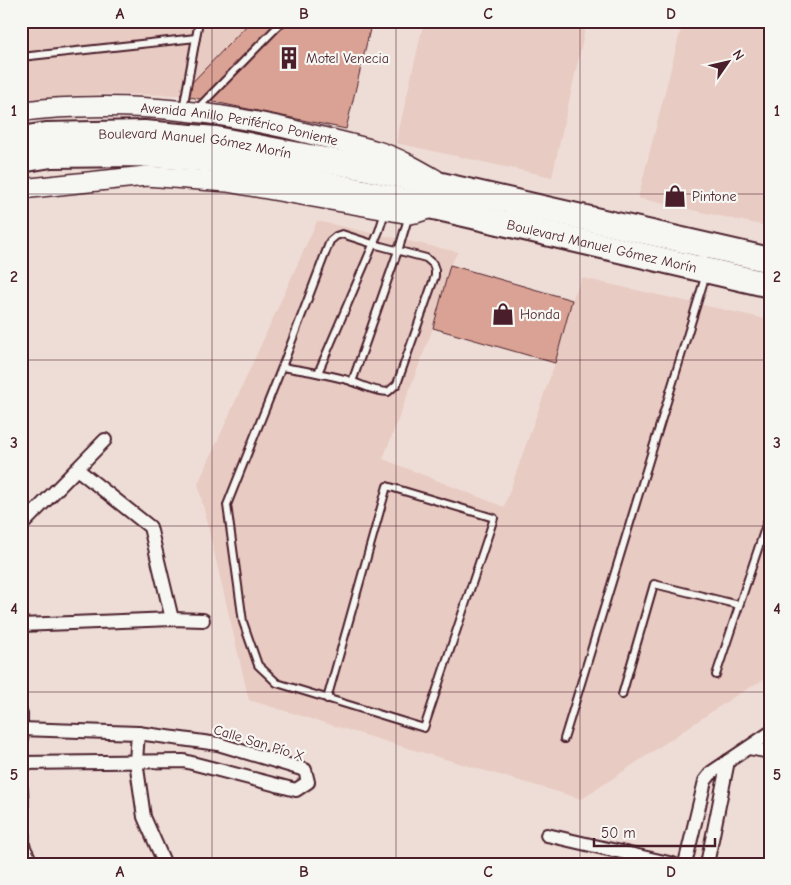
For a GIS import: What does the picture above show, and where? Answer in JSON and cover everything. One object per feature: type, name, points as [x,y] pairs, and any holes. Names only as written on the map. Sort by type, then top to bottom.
[{"type":"highway","name":"Boulevard Manuel Gómez Morín","points":[[21,139],[46,135],[144,133],[216,139],[367,168],[770,260]]},
{"type":"highway","name":"Boulevard Manuel Gómez Morín","points":[[21,160],[50,155],[140,154],[214,160],[434,207],[770,285]]},
{"type":"main road","name":"Avenida Anillo Periférico Poniente","points":[[21,112],[35,109],[102,106],[155,108],[189,111],[278,126],[378,151],[410,165],[446,186]]},
{"type":"main road","points":[[21,189],[146,176],[227,182],[410,214],[416,214],[434,207]]},
{"type":"street","points":[[21,526],[105,440]]},
{"type":"street","points":[[77,469],[150,527],[172,619]]},
{"type":"street","points":[[21,625],[172,619],[203,620]]},
{"type":"street","points":[[21,714],[21,743]]},
{"type":"street","name":"Calle San Pío X","points":[[21,763],[184,761],[296,790],[308,782],[305,770],[218,744],[138,732],[22,729]]},
{"type":"street","points":[[138,732],[136,761],[144,817],[163,860]]},
{"type":"street","points":[[685,864],[705,781],[712,772],[770,733]]},
{"type":"street","points":[[749,748],[770,752]]},
{"type":"street","points":[[707,864],[728,762]]},
{"type":"street","points":[[21,789],[24,846],[32,864]]},
{"type":"street","points":[[547,835],[673,864]]},
{"type":"lane","points":[[189,111],[199,21]]},
{"type":"lane","points":[[189,111],[283,21]]},
{"type":"lane","points":[[21,57],[196,38]]},
{"type":"lane","points":[[318,372],[374,244],[386,211]]},
{"type":"lane","points":[[352,382],[410,214]]},
{"type":"lane","points":[[282,367],[318,372],[377,391],[388,392],[397,384],[434,276],[433,264],[426,258],[342,234],[330,241],[227,505],[243,622],[258,665],[277,683],[327,699],[424,728],[494,518],[387,486],[327,699]]},
{"type":"lane","points":[[564,739],[707,270]]},
{"type":"lane","points":[[716,675],[770,513]]},
{"type":"lane","points":[[622,695],[654,584],[739,605]]},
{"type":"shaded area","points":[[21,21],[251,21],[180,95],[102,94],[21,99]]},
{"type":"shaded area","points":[[424,21],[587,21],[552,177],[396,143]]},
{"type":"shaded area","name":"Pintone","points":[[683,21],[770,21],[770,227],[638,198]]},
{"type":"shaded area","points":[[317,221],[458,252],[450,265],[433,328],[383,459],[504,507],[555,363],[572,300],[582,278],[770,320],[770,676],[735,696],[582,799],[249,700],[198,484]]},
{"type":"building","name":"Motel Venecia","points":[[251,21],[372,21],[346,129],[180,95]]},
{"type":"building","name":"Honda","points":[[450,265],[572,300],[555,363],[433,328]]},
{"type":"place","name":"Motel Venecia","points":[[289,58]]},
{"type":"place","name":"Pintone","points":[[675,196]]},
{"type":"place","name":"Honda","points":[[503,314]]}]
